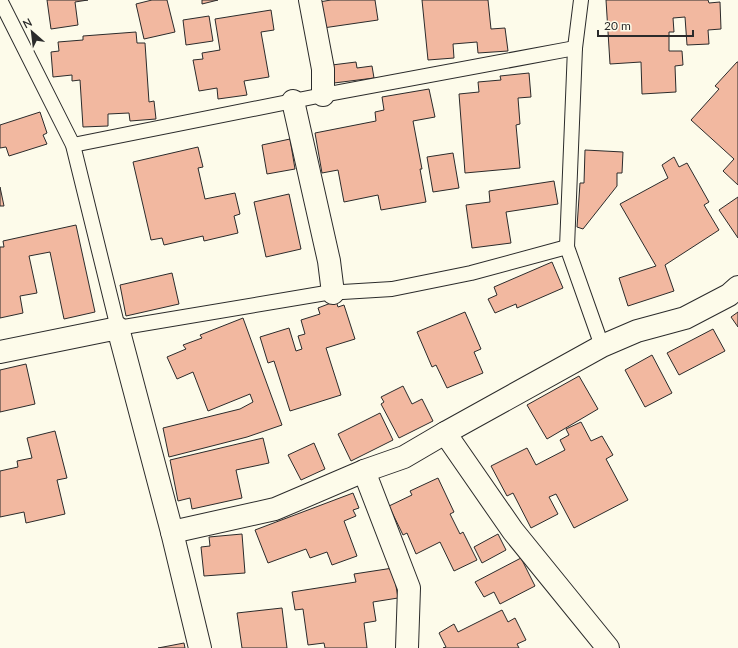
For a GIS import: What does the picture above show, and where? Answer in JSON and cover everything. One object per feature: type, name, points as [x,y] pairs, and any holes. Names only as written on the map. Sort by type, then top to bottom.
[{"type":"street","points":[[310,0],[323,69],[323,95]]},
{"type":"street","points":[[293,101],[329,261],[333,293]]},
{"type":"street","points":[[172,532],[275,509],[364,471],[404,457],[602,346],[637,331],[685,318],[729,295],[738,287]]},
{"type":"street","points":[[0,352],[118,328],[172,532],[200,648]]},
{"type":"street","points":[[445,433],[513,531],[608,648]]},
{"type":"street","points":[[364,471],[409,588],[407,648]]},
{"type":"lane","points":[[0,0],[73,145],[118,328],[333,293],[392,289],[471,273],[567,247]]},
{"type":"lane","points":[[582,0],[575,48],[567,247],[602,346]]},
{"type":"lane","points":[[73,145],[323,95],[575,48]]},
{"type":"building","points":[[47,0],[88,0],[75,2],[78,25],[51,29]]},
{"type":"building","points":[[152,0],[167,0],[175,32],[144,39],[136,4]]},
{"type":"building","points":[[202,0],[218,0],[202,4]]},
{"type":"building","points":[[331,0],[375,0],[378,20],[323,28],[319,2]]},
{"type":"building","points":[[422,0],[488,0],[491,29],[505,28],[508,51],[478,53],[477,42],[453,44],[454,58],[428,60]]},
{"type":"building","points":[[606,0],[708,0],[709,3],[720,2],[721,29],[708,30],[709,44],[687,45],[685,17],[673,18],[674,32],[669,32],[669,51],[682,51],[683,65],[675,66],[676,92],[642,94],[641,62],[610,64]]},
{"type":"building","points":[[271,10],[274,30],[261,32],[269,77],[244,81],[247,95],[218,99],[217,88],[199,91],[193,60],[203,59],[202,53],[220,50],[215,19]]},
{"type":"building","points":[[209,16],[213,41],[186,45],[183,20]]},
{"type":"building","points":[[136,32],[137,43],[145,43],[149,102],[154,101],[156,119],[130,121],[129,113],[108,114],[108,126],[83,127],[80,80],[72,81],[72,75],[53,77],[51,52],[59,51],[58,42],[83,40],[83,36]]},
{"type":"building","points":[[356,62],[357,68],[372,66],[374,78],[334,83],[332,65]]},
{"type":"building","points":[[737,62],[738,185],[723,171],[734,159],[691,120],[719,89],[715,86]]},
{"type":"building","points":[[529,73],[531,97],[518,98],[520,124],[516,125],[520,168],[465,173],[459,94],[479,92],[478,82],[501,80],[500,76]]},
{"type":"building","points":[[429,89],[435,117],[413,121],[422,169],[420,169],[426,202],[381,210],[378,195],[344,202],[338,170],[322,173],[315,133],[376,121],[375,112],[384,110],[382,97]]},
{"type":"building","points":[[40,112],[47,133],[43,135],[47,144],[9,156],[6,147],[0,148],[0,125]]},
{"type":"building","points":[[290,139],[295,169],[267,174],[262,145]]},
{"type":"building","points":[[198,147],[203,167],[198,168],[205,199],[235,193],[240,214],[234,216],[238,233],[204,241],[203,236],[164,245],[162,238],[151,240],[133,162]]},
{"type":"building","points":[[585,150],[623,152],[622,173],[617,173],[617,186],[583,229],[577,227],[580,183],[584,183]]},
{"type":"building","points":[[453,153],[459,188],[433,192],[427,157]]},
{"type":"building","points":[[674,157],[679,167],[687,163],[709,202],[704,205],[719,230],[665,265],[674,291],[628,306],[619,278],[656,266],[620,204],[668,178],[662,165]]},
{"type":"building","points":[[554,181],[558,204],[506,212],[511,243],[472,248],[466,205],[490,202],[489,191]]},
{"type":"building","points":[[0,187],[4,206],[0,206]]},
{"type":"building","points":[[289,194],[301,249],[266,257],[254,202]]},
{"type":"building","points":[[738,197],[738,238],[719,210]]},
{"type":"building","points":[[76,225],[95,312],[64,319],[50,252],[29,256],[37,293],[20,296],[23,313],[0,318],[0,247],[4,247],[3,241]]},
{"type":"building","points":[[552,262],[563,288],[517,308],[516,304],[495,313],[488,299],[497,295],[494,287]]},
{"type":"building","points":[[172,273],[179,304],[126,316],[120,285]]},
{"type":"building","points":[[336,301],[338,307],[344,305],[355,339],[326,348],[341,395],[290,411],[274,361],[268,363],[260,337],[289,328],[296,351],[302,349],[298,336],[305,334],[301,320],[320,314],[318,308]]},
{"type":"building","points":[[465,312],[481,349],[474,352],[483,373],[447,388],[436,365],[432,367],[417,332]]},
{"type":"building","points":[[738,312],[738,327],[731,317]]},
{"type":"building","points":[[243,318],[282,425],[247,437],[169,457],[163,428],[240,409],[253,402],[250,394],[208,411],[193,372],[177,379],[167,357],[186,349],[183,345],[202,338],[200,335]]},
{"type":"building","points":[[713,329],[725,351],[679,375],[667,353]]},
{"type":"building","points":[[652,355],[672,393],[645,407],[625,370]]},
{"type":"building","points":[[26,364],[35,404],[0,412],[0,370]]},
{"type":"building","points":[[579,376],[598,409],[547,439],[527,405]]},
{"type":"building","points":[[403,386],[412,404],[422,399],[433,421],[399,438],[381,404],[384,402],[381,397]]},
{"type":"building","points":[[380,413],[393,440],[351,461],[338,434]]},
{"type":"building","points":[[581,422],[591,441],[602,436],[613,455],[606,459],[628,500],[574,528],[556,494],[549,497],[558,514],[531,528],[513,493],[507,496],[491,466],[527,448],[536,465],[565,450],[560,440],[569,435],[566,429]]},
{"type":"building","points":[[55,431],[67,478],[57,480],[65,514],[26,523],[24,512],[0,517],[0,471],[18,467],[17,461],[32,458],[27,438]]},
{"type":"building","points":[[263,438],[269,463],[236,470],[242,498],[192,509],[190,498],[178,501],[170,460]]},
{"type":"building","points":[[314,443],[325,469],[301,480],[288,455]]},
{"type":"building","points":[[438,478],[454,512],[450,514],[460,534],[463,532],[477,560],[454,571],[440,542],[416,554],[407,533],[403,535],[389,506],[412,495],[410,491]]},
{"type":"building","points":[[353,493],[359,508],[353,510],[356,516],[344,521],[357,556],[332,565],[327,552],[310,558],[306,549],[268,563],[255,530]]},
{"type":"building","points":[[242,534],[245,573],[204,576],[201,547],[210,546],[209,537]]},
{"type":"building","points":[[498,534],[506,550],[482,563],[474,547]]},
{"type":"building","points":[[521,558],[535,586],[500,604],[494,592],[484,597],[475,582]]},
{"type":"building","points":[[393,568],[398,598],[373,602],[376,621],[364,623],[367,648],[325,648],[324,643],[308,645],[303,609],[295,610],[292,592],[356,582],[354,574]]},
{"type":"building","points":[[282,608],[287,648],[242,648],[237,613]]},
{"type":"building","points":[[502,610],[508,622],[515,618],[526,640],[517,644],[519,648],[443,648],[446,647],[439,633],[454,624],[458,632]]},
{"type":"building","points":[[184,643],[185,648],[158,648]]}]
